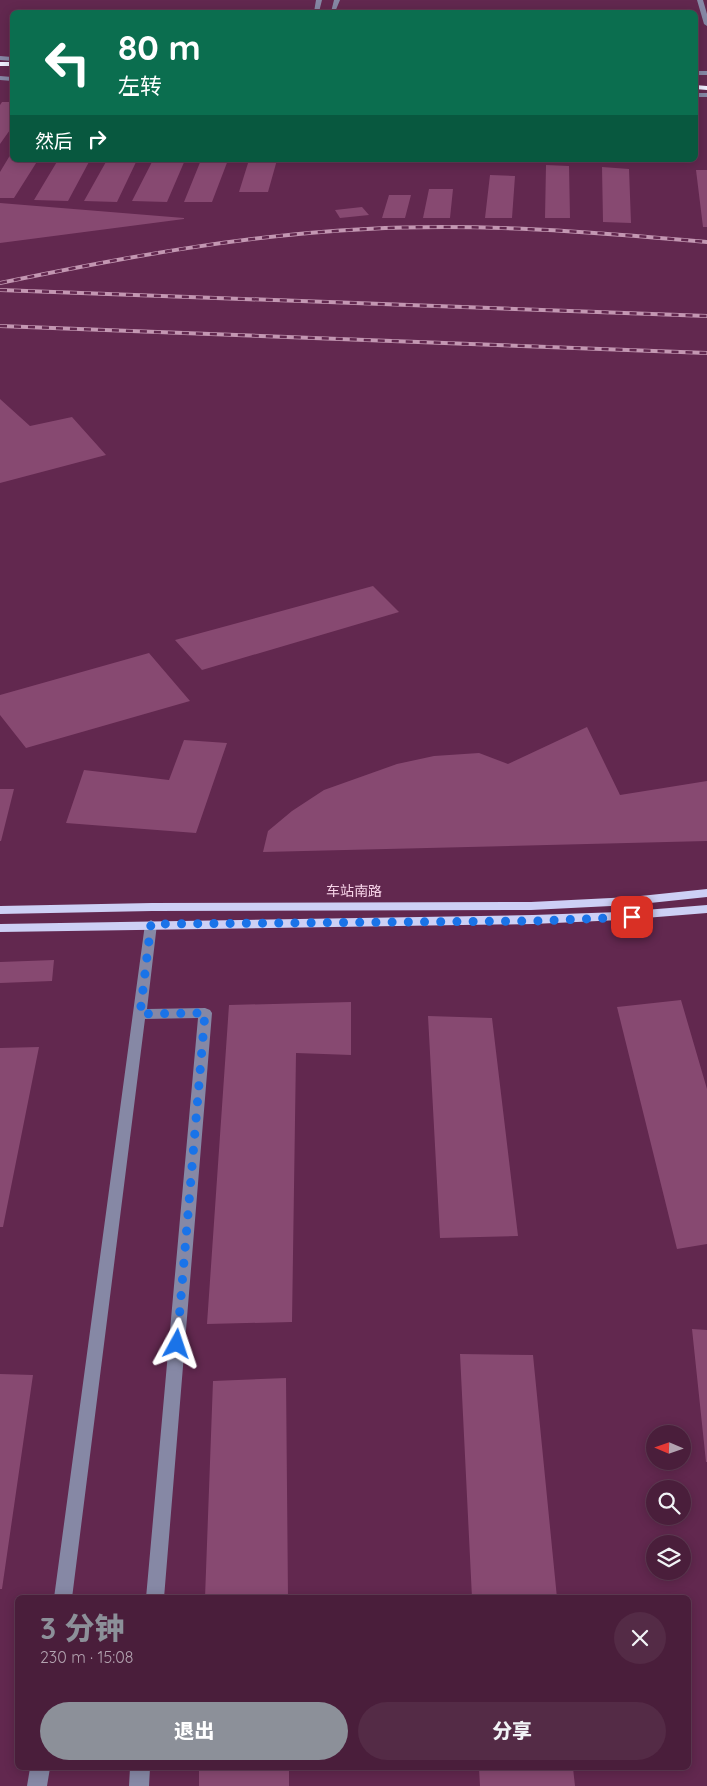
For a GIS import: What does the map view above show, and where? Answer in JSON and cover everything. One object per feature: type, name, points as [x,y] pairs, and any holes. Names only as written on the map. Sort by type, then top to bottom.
[{"type":"main road","name":"车站南路","points":[[0,910],[162,907],[532,906],[631,901],[707,893]]},
{"type":"main road","points":[[0,928],[151,924],[535,921],[632,917],[707,909]]},
{"type":"street","points":[[700,0],[707,24]]},
{"type":"street","points":[[62,1595],[151,924]]},
{"type":"street","points":[[140,1014],[205,1013],[155,1595]]},
{"type":"street","points":[[37,1786],[40,1770]]},
{"type":"street","points":[[139,1786],[140,1770]]},
{"type":"building","points":[[2,102],[10,102],[10,130],[0,144],[0,105]]},
{"type":"building","points":[[10,155],[10,162],[37,162],[14,198],[0,198],[0,172]]},
{"type":"building","points":[[57,162],[89,162],[68,201],[34,200]]},
{"type":"building","points":[[106,162],[136,162],[117,202],[84,201]]},
{"type":"building","points":[[152,162],[184,162],[167,202],[132,201]]},
{"type":"building","points":[[200,162],[227,162],[212,202],[184,202]]},
{"type":"building","points":[[248,162],[276,162],[268,192],[239,192]]},
{"type":"building","points":[[546,165],[569,166],[570,218],[545,218]]},
{"type":"building","points":[[602,167],[629,169],[631,223],[603,222]]},
{"type":"building","points":[[696,170],[707,170],[707,227],[703,227]]},
{"type":"building","points":[[490,175],[515,176],[512,218],[485,218]]},
{"type":"building","points":[[429,189],[453,189],[450,218],[423,218]]},
{"type":"building","points":[[389,195],[411,195],[405,218],[382,218]]},
{"type":"building","points":[[0,203],[184,218],[184,219],[0,243]]},
{"type":"building","points":[[362,207],[369,215],[340,218],[335,210]]},
{"type":"building","points":[[0,399],[30,426],[72,417],[106,455],[0,483]]},
{"type":"building","points":[[373,586],[399,612],[202,670],[175,640]]},
{"type":"building","points":[[149,653],[190,701],[26,748],[0,715],[0,695]]},
{"type":"building","points":[[587,727],[620,795],[707,781],[707,841],[263,852],[268,831],[292,811],[324,790],[397,764],[434,756],[479,753],[508,764]]},
{"type":"building","points":[[184,740],[227,743],[196,833],[66,823],[84,770],[169,780]]},
{"type":"building","points":[[0,789],[14,789],[1,841],[0,841]]},
{"type":"building","points":[[54,960],[52,981],[0,983],[0,962]]},
{"type":"building","points":[[681,1000],[707,1089],[707,1244],[677,1249],[617,1007]]},
{"type":"building","points":[[351,1002],[351,1055],[296,1053],[292,1322],[207,1324],[229,1005]]},
{"type":"building","points":[[428,1016],[492,1018],[518,1236],[440,1238]]},
{"type":"building","points":[[39,1047],[3,1227],[0,1227],[0,1048]]},
{"type":"building","points":[[692,1329],[707,1330],[707,1462],[706,1462]]},
{"type":"building","points":[[460,1354],[533,1355],[557,1595],[472,1595]]},
{"type":"building","points":[[0,1374],[33,1375],[2,1589],[0,1589]]},
{"type":"building","points":[[286,1378],[288,1595],[205,1595],[213,1381]]},
{"type":"building","points":[[199,1770],[289,1770],[289,1786],[199,1786]]},
{"type":"building","points":[[479,1770],[573,1770],[575,1786],[480,1786]]},
{"type":"railway","points":[[0,283],[91,265],[228,242],[274,236],[367,229],[409,227],[494,228],[580,232],[707,242]]},
{"type":"railway","points":[[0,290],[707,316]]},
{"type":"railway","points":[[0,326],[707,353]]},
{"type":"route","points":[[177,1344],[205,1013],[140,1014],[151,924],[535,921],[632,917]]}]
